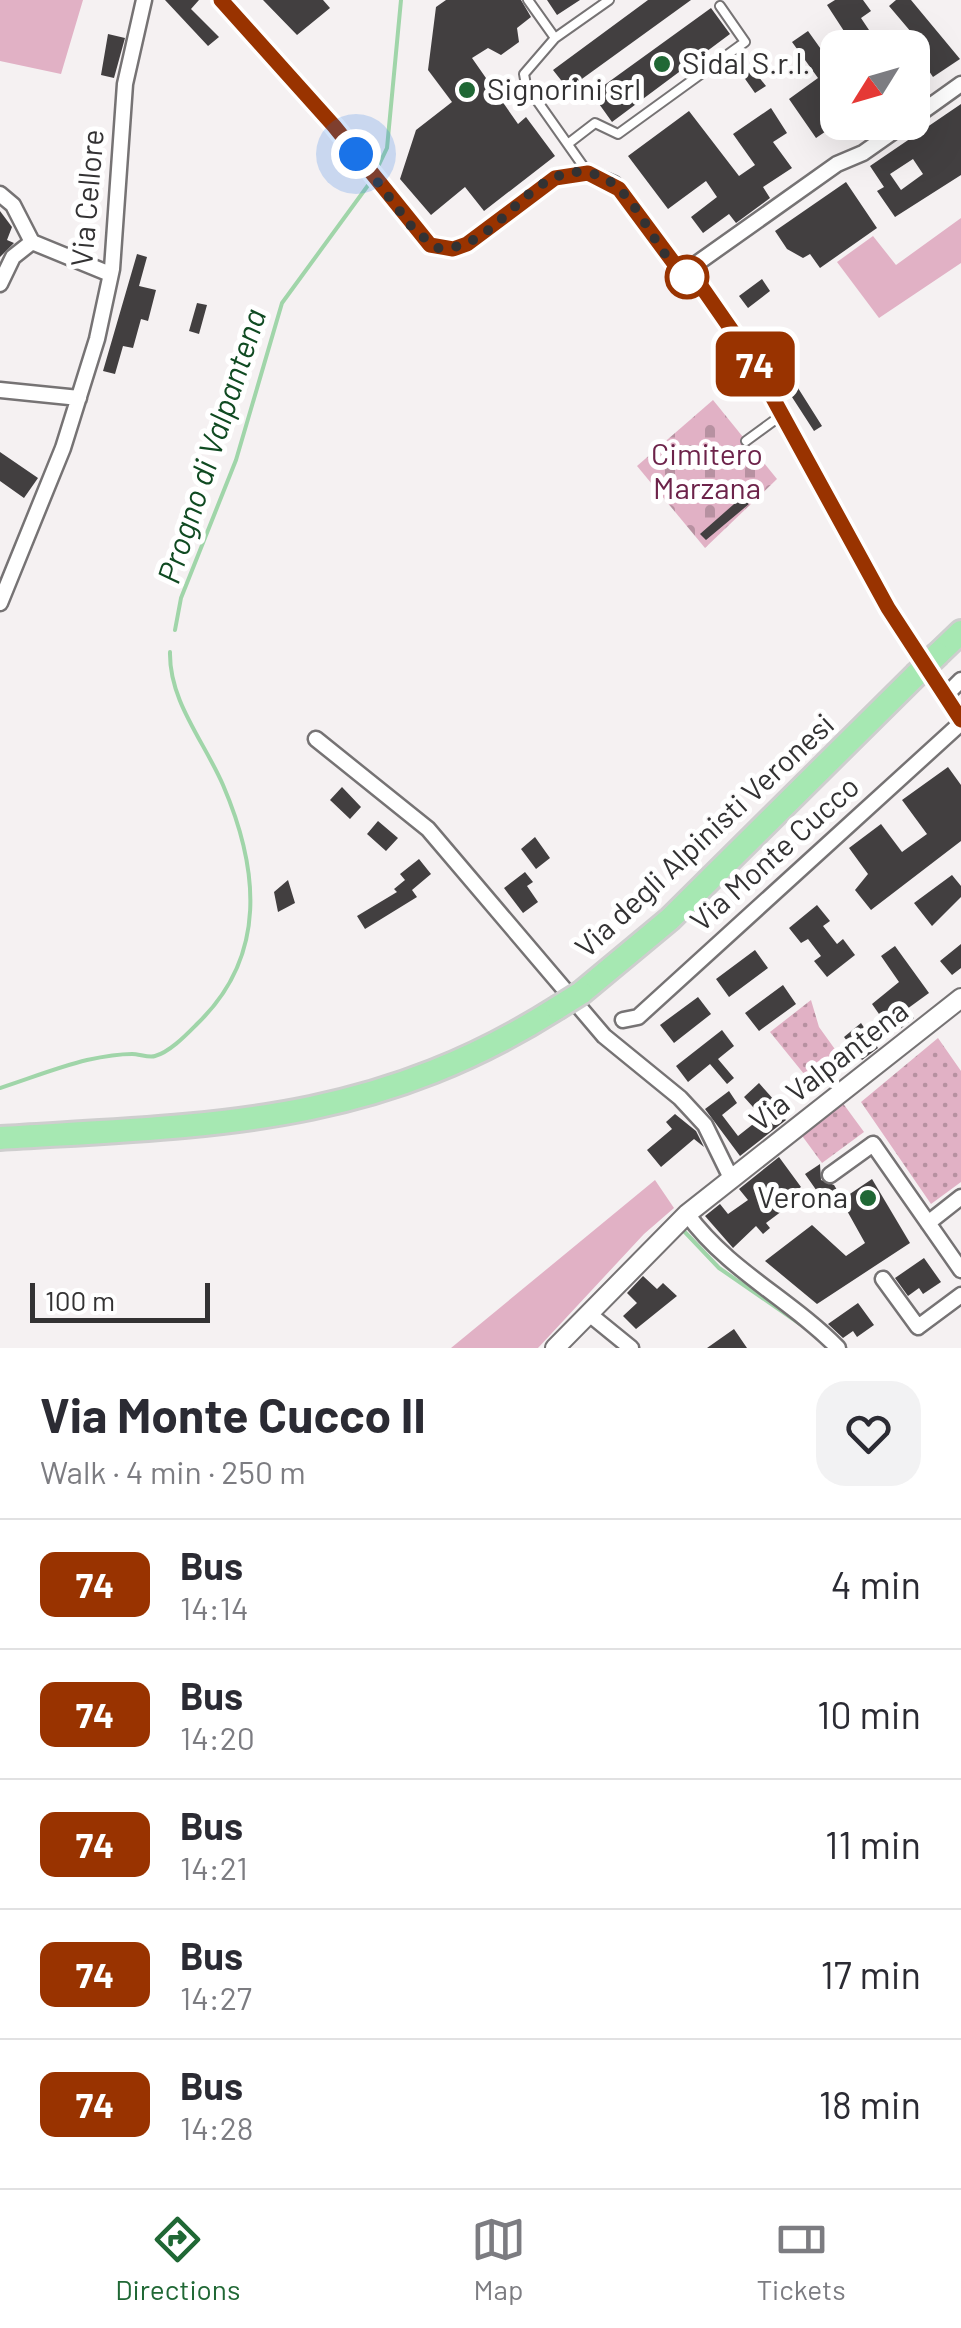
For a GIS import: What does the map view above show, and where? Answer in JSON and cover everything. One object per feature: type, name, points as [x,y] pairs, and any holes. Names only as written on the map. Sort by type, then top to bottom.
[{"type":"highway","name":"Via degli Alpinisti Veronesi","points":[[0,1138],[238,1122],[324,1109],[474,1056],[581,993],[670,920],[961,632]]},
{"type":"street","name":"Via Cellore","points":[[0,603],[79,398],[110,274],[125,84],[144,0]]},
{"type":"street","points":[[220,0],[334,126],[430,245],[453,249],[467,244],[555,178],[588,173]]},
{"type":"street","points":[[930,106],[961,84]]},
{"type":"street","points":[[682,274],[837,164],[882,140]]},
{"type":"street","name":"Via Monte Cucco","points":[[588,173],[619,189],[682,274],[701,286],[784,413],[888,608],[961,722],[638,1017],[622,1020]]},
{"type":"street","points":[[0,194],[13,205],[32,242],[110,274]]},
{"type":"street","points":[[0,284],[13,257],[32,242]]},
{"type":"street","points":[[0,390],[79,398]]},
{"type":"street","points":[[946,695],[961,680]]},
{"type":"street","name":"Via Valpantena","points":[[316,739],[428,830],[604,1036],[680,1098],[705,1125],[731,1178]]},
{"type":"street","name":"Via Valpantena","points":[[554,1348],[686,1214],[961,998]]},
{"type":"street","points":[[830,1175],[873,1144],[961,1270]]},
{"type":"street","points":[[928,1223],[961,1198]]},
{"type":"street","points":[[686,1214],[730,1264],[819,1329],[838,1348]]},
{"type":"street","points":[[882,1279],[918,1326],[961,1295]]},
{"type":"street","points":[[588,1314],[631,1348]]},
{"type":"lane","points":[[528,0],[555,38]]},
{"type":"lane","points":[[588,173],[526,85],[524,74],[555,38],[609,0]]},
{"type":"lane","points":[[568,143],[595,122],[618,134],[746,42],[720,6]]},
{"type":"lane","points":[[746,441],[784,413]]},
{"type":"green space","points":[[0,0],[83,0],[61,74],[0,61]]},
{"type":"green space","points":[[961,218],[961,263],[879,318],[837,262],[873,236],[896,265]]},
{"type":"green space","name":"Cimitero Marzana","points":[[713,400],[777,479],[705,548],[637,466]]},
{"type":"green space","points":[[811,1000],[819,1027],[847,1066],[817,1090],[770,1032]]},
{"type":"green space","points":[[938,1038],[961,1071],[961,1182],[931,1204],[861,1102]]},
{"type":"green space","points":[[842,1102],[864,1132],[822,1163],[800,1133]]},
{"type":"green space","points":[[655,1180],[674,1208],[644,1234],[538,1348],[451,1348]]},
{"type":"building","points":[[165,0],[199,0],[191,9],[219,37],[208,46]]},
{"type":"building","points":[[263,0],[323,0],[330,8],[297,35]]},
{"type":"building","name":"Signorini srl","points":[[446,0],[521,0],[531,17],[517,28],[519,42],[501,55],[488,48],[472,58],[518,124],[526,117],[555,156],[484,211],[465,187],[431,215],[400,179],[416,130],[452,102],[428,70],[436,7]]},
{"type":"building","points":[[547,0],[580,0],[557,15]]},
{"type":"building","points":[[648,0],[691,0],[568,89],[553,70]]},
{"type":"building","points":[[835,0],[863,0],[871,11],[861,18],[869,30],[843,30],[827,5]]},
{"type":"building","points":[[896,0],[911,0],[960,59],[933,77],[930,30],[909,30],[889,6]]},
{"type":"building","name":"Sidal S.r.l.","points":[[711,8],[730,34],[612,122],[592,94]]},
{"type":"building","points":[[808,31],[820,48],[820,135],[816,138],[789,99],[818,78],[792,42]]},
{"type":"building","points":[[108,34],[125,38],[114,78],[101,75]]},
{"type":"building","points":[[753,70],[766,86],[755,93],[743,76]]},
{"type":"building","points":[[961,104],[961,175],[895,217],[877,191],[884,187],[870,166],[908,140],[930,140],[930,125]],"holes":[[[913,159],[923,174],[901,190],[890,174]]]},
{"type":"building","points":[[771,108],[787,133],[773,142],[792,168],[763,187],[770,198],[736,223],[729,214],[703,233],[691,217],[717,197],[706,181],[668,209],[628,156],[689,111],[739,176],[755,165],[733,134]]},
{"type":"building","points":[[846,182],[877,228],[820,268],[810,254],[803,258],[787,249],[775,231]]},
{"type":"building","points":[[0,211],[12,227],[7,240],[14,243],[0,257]]},
{"type":"building","points":[[137,254],[147,257],[139,286],[156,290],[148,321],[141,319],[133,348],[123,346],[115,374],[103,371]]},
{"type":"building","points":[[762,279],[770,291],[748,308],[739,296]]},
{"type":"building","points":[[197,303],[207,305],[199,334],[189,331]]},
{"type":"building","points":[[798,388],[822,426],[814,431],[790,394]]},
{"type":"building","points":[[0,452],[38,478],[24,498],[0,481]]},
{"type":"building","points":[[742,497],[749,504],[706,540],[700,534]]},
{"type":"building","points":[[948,767],[961,785],[961,841],[871,910],[855,890],[868,874],[849,848],[881,824],[902,852],[927,834],[902,800]]},
{"type":"building","points":[[342,787],[361,807],[350,819],[330,800]]},
{"type":"building","points":[[378,821],[398,838],[386,851],[367,834]]},
{"type":"building","points":[[535,837],[550,858],[536,869],[521,849]]},
{"type":"building","points":[[419,859],[431,874],[412,890],[417,897],[365,929],[357,916],[397,892],[394,889],[405,880],[400,874]]},
{"type":"building","points":[[525,872],[533,882],[527,886],[538,902],[523,913],[504,888]]},
{"type":"building","points":[[952,875],[961,886],[961,897],[932,926],[914,903]]},
{"type":"building","points":[[288,880],[295,903],[278,912],[274,892]]},
{"type":"building","points":[[817,905],[830,921],[823,926],[837,944],[843,939],[855,955],[827,977],[814,961],[821,956],[808,939],[801,943],[789,928]]},
{"type":"building","points":[[961,944],[961,968],[952,975],[940,961]]},
{"type":"building","points":[[895,946],[929,993],[907,1009],[914,1018],[899,1030],[886,1012],[879,1014],[872,1004],[899,982],[881,956]]},
{"type":"building","points":[[755,950],[768,968],[729,997],[716,979]]},
{"type":"building","points":[[783,985],[796,1004],[759,1031],[745,1013]]},
{"type":"building","points":[[698,997],[711,1014],[674,1043],[660,1025]]},
{"type":"building","points":[[861,1023],[878,1048],[862,1060],[844,1037]]},
{"type":"building","points":[[722,1030],[734,1046],[718,1059],[734,1078],[727,1084],[710,1064],[688,1082],[676,1066]]},
{"type":"building","points":[[759,1083],[783,1110],[779,1113],[786,1120],[740,1156],[705,1109],[729,1091],[737,1103],[722,1115],[738,1136],[762,1117],[744,1097]]},
{"type":"building","points":[[675,1114],[696,1131],[704,1147],[694,1139],[661,1167],[647,1150],[672,1129],[666,1122]]},
{"type":"building","points":[[779,1157],[801,1187],[781,1202],[786,1208],[766,1223],[770,1228],[763,1234],[756,1226],[733,1248],[705,1216],[720,1204],[728,1214],[748,1200],[739,1189]]},
{"type":"building","points":[[820,1164],[821,1180],[834,1185],[842,1198],[828,1207],[805,1174]]},
{"type":"building","points":[[872,1179],[910,1243],[817,1304],[765,1261],[812,1225],[846,1256],[865,1243],[841,1200]]},
{"type":"building","name":"Verona","points":[[924,1258],[941,1282],[923,1294],[919,1288],[908,1296],[895,1278]]},
{"type":"building","points":[[643,1276],[657,1289],[663,1283],[677,1296],[636,1329],[623,1316],[637,1303],[627,1293]]},
{"type":"building","points":[[858,1303],[874,1325],[857,1337],[853,1331],[843,1338],[828,1324]]},
{"type":"building","points":[[734,1329],[747,1348],[707,1348]]},
{"type":"waterway","name":"Progno di Valpantena","points":[[376,171],[387,148],[401,0]]},
{"type":"waterway","name":"Progno di Valpantena","points":[[175,630],[181,598],[236,460],[282,303],[369,184]]},
{"type":"waterway","name":"Progno di Valpantena","points":[[0,1088],[87,1060],[161,1054],[197,1024],[220,998],[236,970],[246,941],[250,910],[244,848],[223,785],[181,704],[170,652]]},
{"type":"waterway","points":[[682,1229],[719,1268],[803,1326]]},
{"type":"bus line","name":"74","points":[[221,0],[334,126],[430,245],[453,249],[467,244],[564,174],[588,173],[614,184],[682,274],[701,286],[751,358],[888,608],[961,720]]},
{"type":"place","name":"Sidal S.r.l.","points":[[662,64]]},
{"type":"place","name":"Signorini srl","points":[[467,90]]},
{"type":"place","name":"Verona","points":[[868,1198]]},
{"type":"route","points":[[356,154],[415,231],[438,248],[453,249],[467,244],[564,174],[602,177],[619,189],[687,277]]}]
